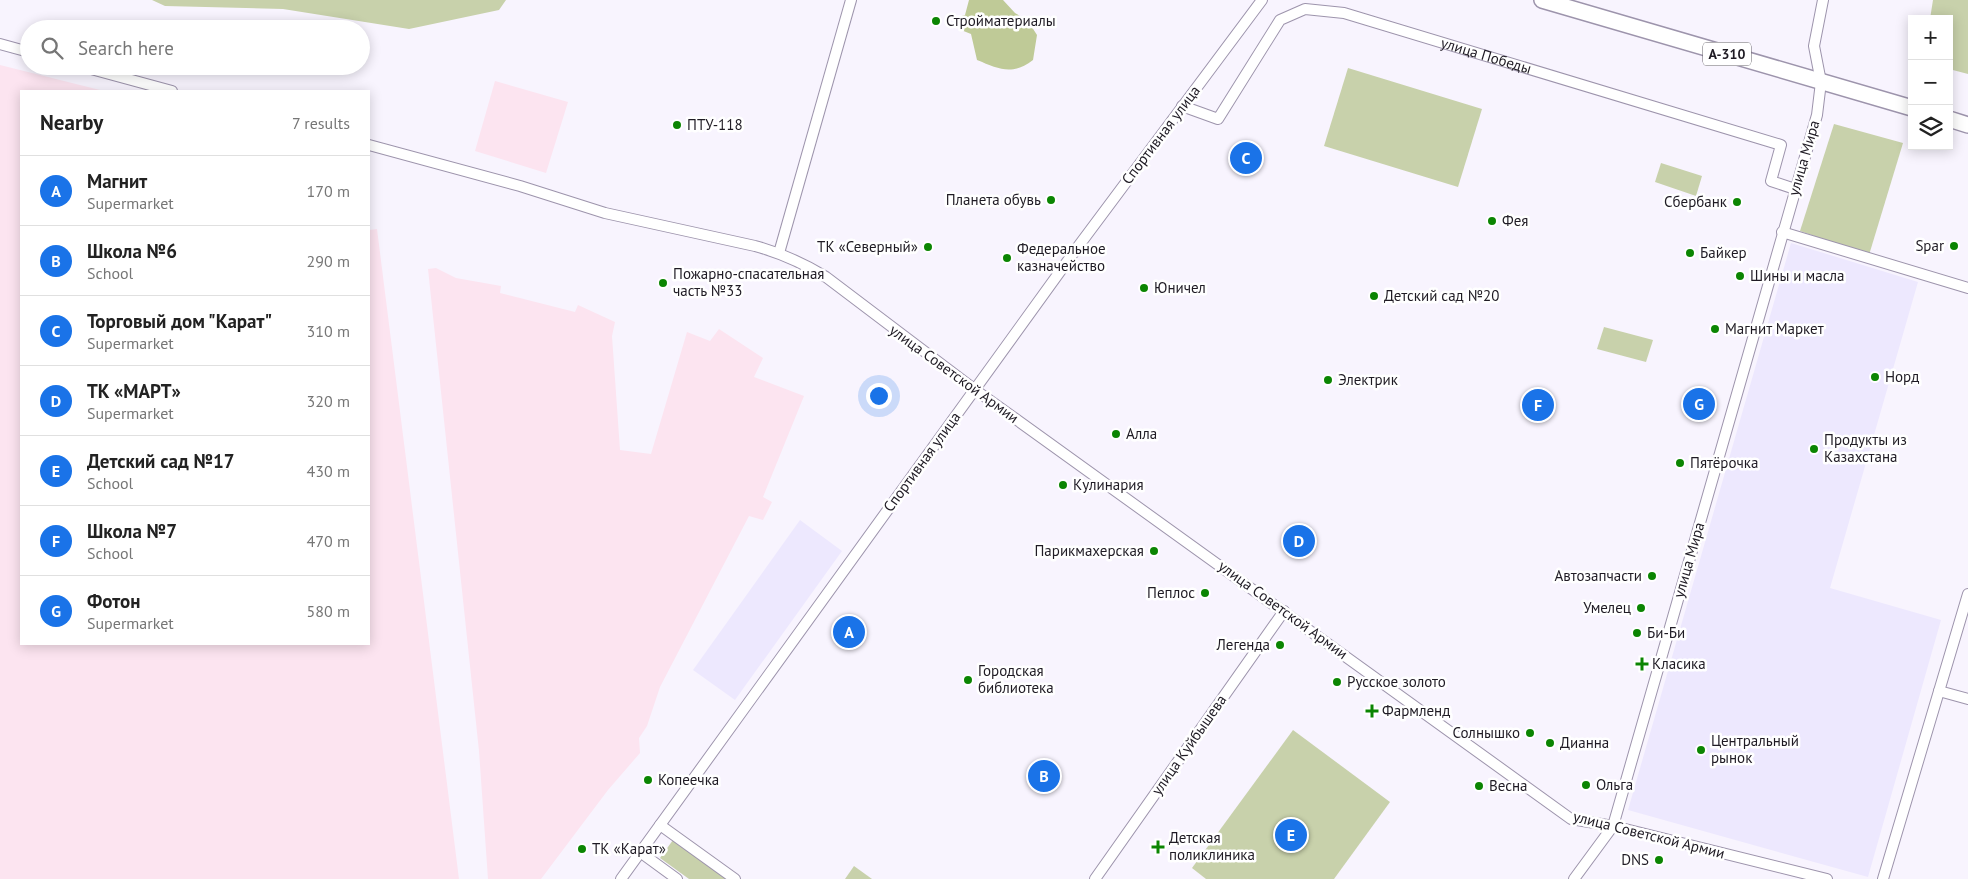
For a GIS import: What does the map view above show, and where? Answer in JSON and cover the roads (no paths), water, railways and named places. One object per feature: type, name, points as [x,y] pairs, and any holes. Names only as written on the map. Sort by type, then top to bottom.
[{"type":"highway","name":"А-310","points":[[1542,0],[1908,107]]},
{"type":"highway","points":[[1953,120],[1968,125]]},
{"type":"street","points":[[779,253],[851,0]]},
{"type":"street","name":"Спортивная улица","points":[[621,879],[974,389],[1262,0]]},
{"type":"street","name":"улица Мира","points":[[1574,879],[1613,826],[1817,115],[1821,82],[1814,46],[1823,0]]},
{"type":"street","name":"улица Победы","points":[[1182,106],[1218,119],[1280,20],[1305,9],[1344,13],[1781,144],[1771,181],[1795,188]]},
{"type":"street","points":[[0,44],[20,50]]},
{"type":"street","points":[[113,75],[168,90]]},
{"type":"street","name":"улица Советской Армии","points":[[370,145],[520,186],[605,213],[755,246],[779,253],[805,264],[826,277],[974,389],[1571,819],[1613,826],[1827,879]]},
{"type":"street","points":[[1782,232],[1968,288]]},
{"type":"street","points":[[1883,879],[1968,594]]},
{"type":"street","name":"улица Куйбышева","points":[[1095,879],[1284,611]]},
{"type":"street","points":[[1939,691],[1968,699]]},
{"type":"street","points":[[660,825],[735,879]]},
{"type":"street","points":[[640,852],[677,879]]},
{"type":"place","name":"Стройматериалы","points":[[936,21]]},
{"type":"place","name":"ПТУ-118","points":[[677,125]]},
{"type":"place","name":"Торговый дом \"Карат\"","points":[[1246,158]]},
{"type":"place","name":"Планета обувь","points":[[1051,200]]},
{"type":"place","name":"Сбербанк","points":[[1737,202]]},
{"type":"place","name":"Фея","points":[[1492,221]]},
{"type":"place","name":"Spar","points":[[1954,246]]},
{"type":"place","name":"ТК «Северный»","points":[[928,247]]},
{"type":"place","name":"Байкер","points":[[1690,253]]},
{"type":"place","name":"Федеральное казначейство","points":[[1007,258]]},
{"type":"place","name":"Шины и масла","points":[[1740,276]]},
{"type":"place","name":"Пожарно-спасательная часть №33","points":[[663,283]]},
{"type":"place","name":"Юничел","points":[[1144,288]]},
{"type":"place","name":"Детский сад №20","points":[[1374,296]]},
{"type":"place","name":"Магнит Маркет","points":[[1715,329]]},
{"type":"place","name":"Норд","points":[[1875,377]]},
{"type":"place","name":"Электрик","points":[[1328,380]]},
{"type":"place","name":"Фотон","points":[[1699,404]]},
{"type":"place","name":"Школа №7","points":[[1538,405]]},
{"type":"place","name":"Алла","points":[[1116,434]]},
{"type":"place","name":"Продукты из Казахстана","points":[[1814,449]]},
{"type":"place","name":"Пятёрочка","points":[[1680,463]]},
{"type":"place","name":"Кулинария","points":[[1063,485]]},
{"type":"place","name":"ТК «МАРТ»","points":[[1299,541]]},
{"type":"place","name":"Парикмахерская","points":[[1154,551]]},
{"type":"place","name":"Автозапчасти","points":[[1652,576]]},
{"type":"place","name":"Пеплос","points":[[1205,593]]},
{"type":"place","name":"Умелец","points":[[1641,608]]},
{"type":"place","name":"Магнит","points":[[849,632]]},
{"type":"place","name":"Би-Би","points":[[1637,633]]},
{"type":"place","name":"Легенда","points":[[1280,645]]},
{"type":"place","name":"Класика","points":[[1642,664]]},
{"type":"place","name":"Городская библиотека","points":[[968,680]]},
{"type":"place","name":"Русское золото","points":[[1337,682]]},
{"type":"place","name":"Фармленд","points":[[1372,711]]},
{"type":"place","name":"Солнышко","points":[[1530,733]]},
{"type":"place","name":"Дианна","points":[[1550,743]]},
{"type":"place","name":"Центральный рынок","points":[[1701,750]]},
{"type":"place","name":"Школа №6","points":[[1044,776]]},
{"type":"place","name":"Копеечка","points":[[648,780]]},
{"type":"place","name":"Ольга","points":[[1586,785]]},
{"type":"place","name":"Весна","points":[[1479,786]]},
{"type":"place","name":"Детский сад №17","points":[[1291,835]]},
{"type":"place","name":"Детская поликлиника","points":[[1158,847]]},
{"type":"place","name":"ТК «Карат»","points":[[582,849]]},
{"type":"place","name":"DNS","points":[[1659,860]]}]
